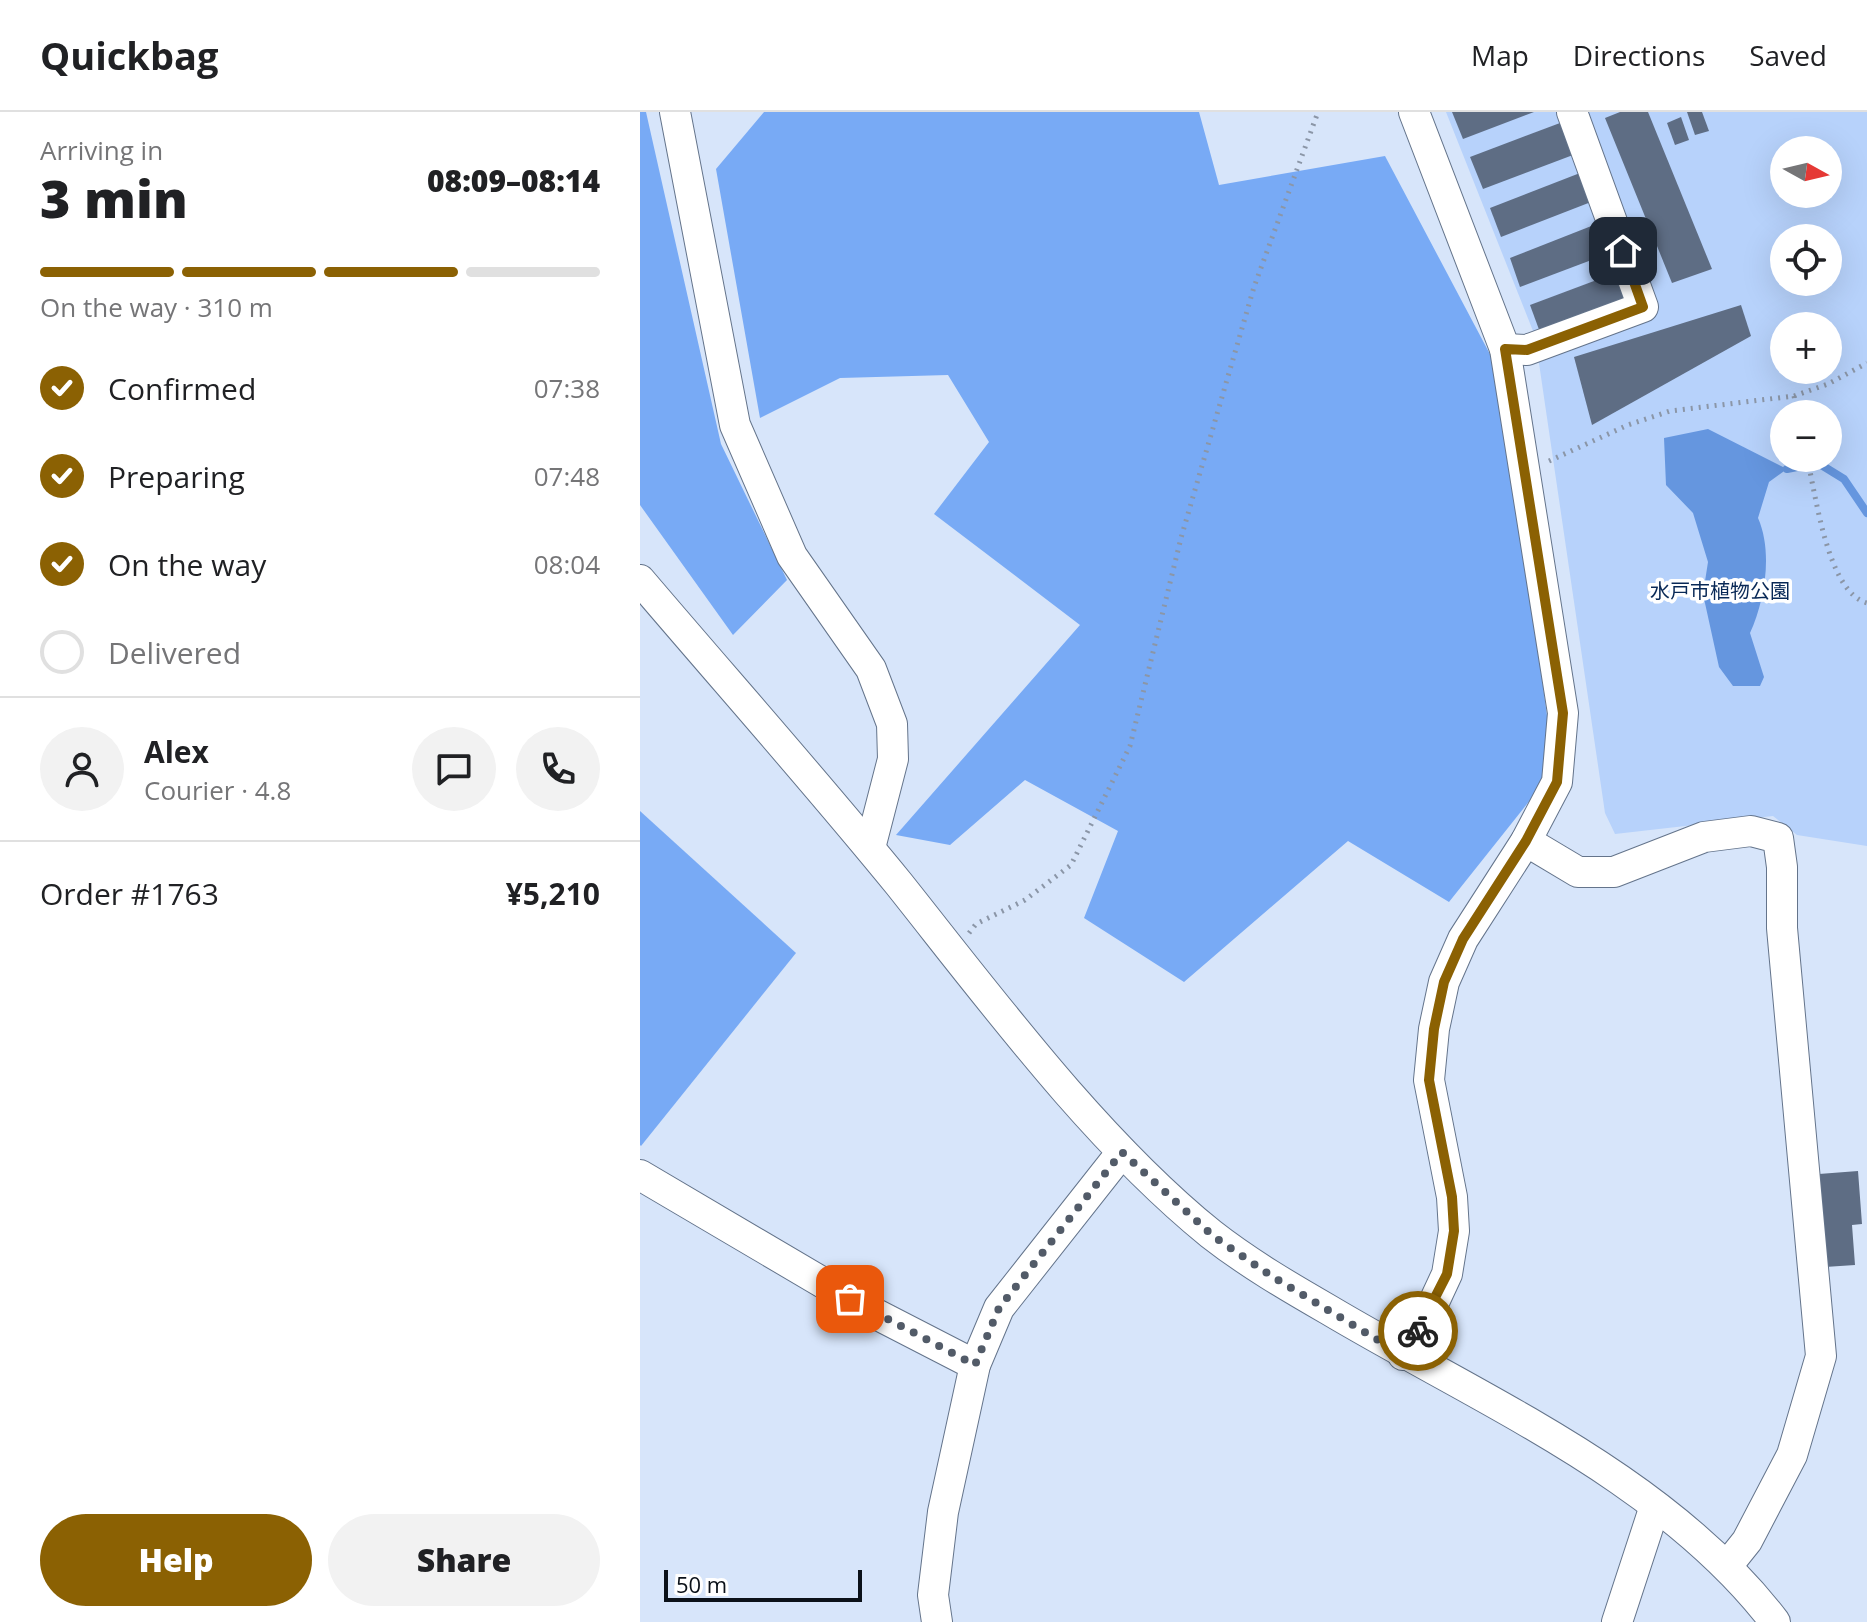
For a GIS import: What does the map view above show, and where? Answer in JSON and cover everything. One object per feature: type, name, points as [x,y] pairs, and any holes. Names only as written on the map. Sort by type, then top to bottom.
[{"type":"street","points":[[675,112],[735,425],[792,556],[871,669],[892,724],[893,759],[870,848]]},
{"type":"street","points":[[1403,1355],[1427,1317],[1447,1274],[1454,1231],[1452,1197],[1429,1080],[1434,1029],[1444,982],[1463,939],[1526,841],[1557,782],[1563,713],[1505,349],[1414,112]]},
{"type":"street","points":[[1505,349],[1527,350],[1643,307],[1572,112]]},
{"type":"street","points":[[640,580],[870,848],[953,952],[1122,1152],[1213,1236],[1273,1277],[1403,1355],[1594,1463],[1655,1506],[1727,1566],[1775,1622]]},
{"type":"street","points":[[1526,841],[1578,872],[1614,872],[1704,837],[1751,831],[1778,838],[1782,867],[1782,928],[1793,1021],[1821,1356],[1792,1455],[1747,1541],[1727,1566]]},
{"type":"street","points":[[937,1622],[933,1595],[943,1512],[975,1365],[999,1308],[1122,1152]]},
{"type":"street","points":[[640,1175],[876,1314],[975,1365]]},
{"type":"street","points":[[1617,1622],[1655,1506]]},
{"type":"path","points":[[953,952],[976,924],[1025,900],[1071,865],[1130,746],[1181,538],[1249,301],[1318,112]]},
{"type":"path","points":[[1525,467],[1545,463],[1628,425],[1670,411],[1794,396],[1828,384],[1867,363]]},
{"type":"path","points":[[1794,396],[1795,400]]},
{"type":"path","points":[[1810,472],[1832,561],[1847,590],[1867,603]]},
{"type":"green space","name":"水戸市植物公園","points":[[1446,112],[1867,112],[1867,846],[1797,835],[1773,816],[1615,834],[1605,813],[1535,336]]},
{"type":"shaded area","points":[[640,112],[646,112],[721,444],[787,580],[733,635],[640,505]]},
{"type":"shaded area","points":[[764,112],[1199,112],[1219,185],[1385,156],[1501,375],[1551,745],[1542,785],[1449,902],[1348,841],[1184,982],[1084,918],[1118,831],[1025,780],[950,845],[896,835],[1080,625],[934,514],[989,442],[948,375],[840,378],[760,418],[716,169]]},
{"type":"shaded area","points":[[1708,429],[1770,460],[1770,472],[1783,472],[1769,482],[1758,518],[1765,546],[1765,576],[1760,606],[1750,633],[1764,677],[1760,686],[1733,686],[1719,667],[1703,594],[1708,562],[1693,513],[1666,485],[1664,438]]},
{"type":"shaded area","points":[[640,811],[796,953],[641,1146],[640,1145]]},
{"type":"building","points":[[1452,112],[1534,112],[1463,139]]},
{"type":"building","points":[[1620,112],[1648,112],[1712,269],[1672,283],[1605,118]]},
{"type":"building","points":[[1687,112],[1702,112],[1709,131],[1695,135]]},
{"type":"building","points":[[1681,117],[1689,140],[1675,145],[1667,123]]},
{"type":"building","points":[[1560,123],[1573,155],[1483,189],[1470,157]]},
{"type":"building","points":[[1580,173],[1591,202],[1501,237],[1490,208]]},
{"type":"building","points":[[1599,223],[1610,253],[1520,287],[1510,258]]},
{"type":"building","points":[[1618,272],[1629,302],[1541,335],[1530,305]]},
{"type":"building","points":[[1741,305],[1751,336],[1592,425],[1574,357]]},
{"type":"building","points":[[1858,1171],[1862,1224],[1852,1225],[1855,1265],[1825,1267],[1819,1174]]},
{"type":"waterway","points":[[1833,472],[1844,479],[1867,513]]},
{"type":"way so far","points":[[850,1299],[975,1365],[999,1308],[1122,1152],[1213,1236],[1299,1293],[1403,1355],[1418,1331]]},
{"type":"route","points":[[1418,1331],[1447,1274],[1454,1231],[1452,1197],[1429,1080],[1434,1029],[1444,982],[1463,939],[1526,841],[1557,782],[1563,713],[1505,349],[1527,350],[1643,307],[1623,251]]}]
